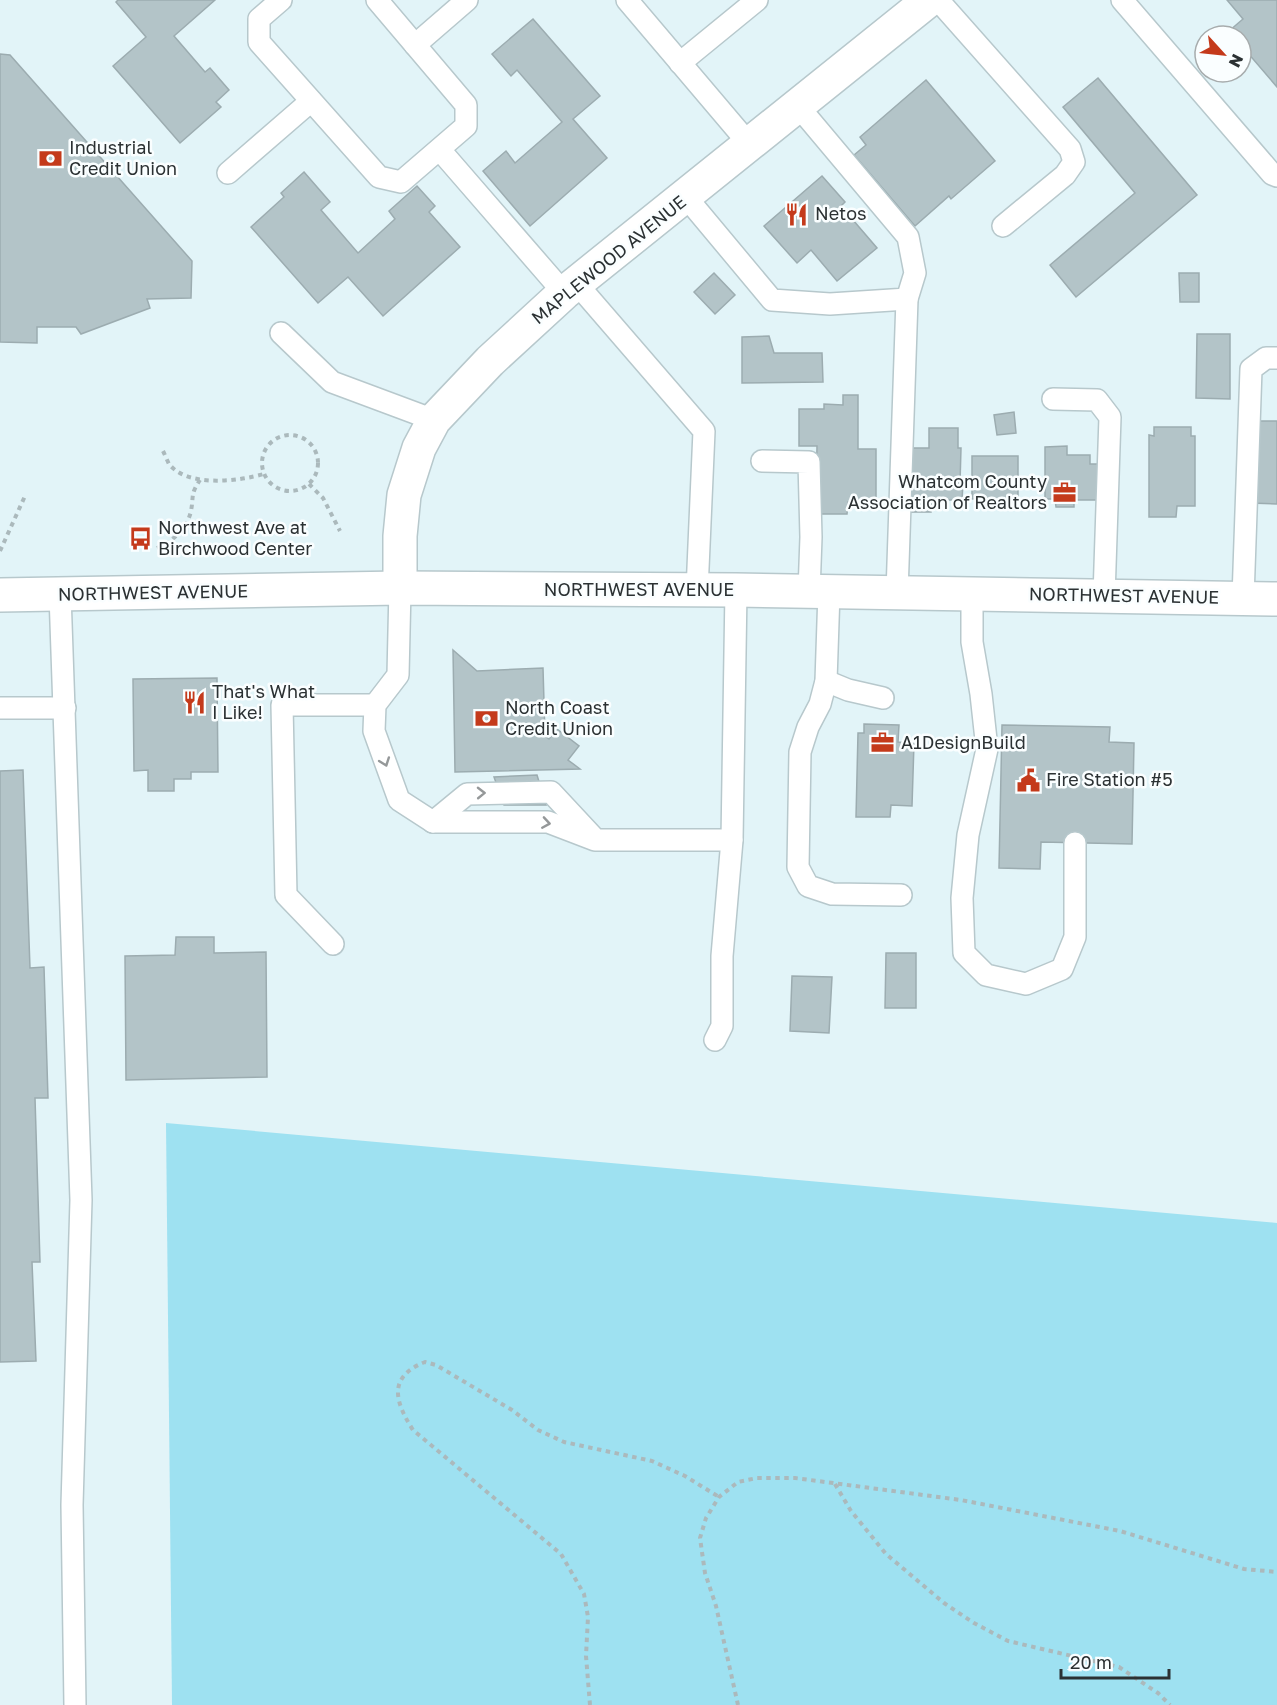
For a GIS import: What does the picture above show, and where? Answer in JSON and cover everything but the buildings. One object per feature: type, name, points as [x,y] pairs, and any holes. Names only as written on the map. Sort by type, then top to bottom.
[{"type":"main road","name":"MAPLEWOOD AVENUE","points":[[400,588],[400,536],[404,495],[419,448],[434,420],[490,361],[571,288],[929,0]]},
{"type":"main road","name":"NORTHWEST AVENUE","points":[[0,595],[400,588],[736,590],[1277,599]]},
{"type":"lane","points":[[281,0],[259,19],[259,42],[379,177],[401,182],[466,126],[466,105],[377,0]]},
{"type":"lane","points":[[415,45],[468,0]]},
{"type":"lane","points":[[627,0],[750,145]]},
{"type":"lane","points":[[680,63],[758,0]]},
{"type":"lane","points":[[938,0],[1070,149],[1074,162],[1065,175],[1003,226]]},
{"type":"lane","points":[[1122,0],[1272,174],[1277,176]]},
{"type":"lane","points":[[228,173],[311,102]]},
{"type":"lane","points":[[798,105],[908,237],[915,273],[907,299],[897,593]]},
{"type":"lane","points":[[440,150],[704,431],[697,591]]},
{"type":"lane","points":[[686,197],[772,300],[830,304],[907,299]]},
{"type":"lane","points":[[281,333],[332,382],[434,420]]},
{"type":"lane","points":[[1242,598],[1251,369],[1266,358],[1277,358]]},
{"type":"lane","points":[[1053,399],[1097,400],[1110,417],[1104,596]]},
{"type":"lane","points":[[762,461],[809,462],[811,537],[819,592],[826,681],[820,704],[808,727],[800,752],[798,867],[808,886],[832,894],[901,896]]},
{"type":"lane","points":[[400,588],[398,675],[375,705],[374,731],[399,800],[433,822],[548,822],[595,840],[732,840]]},
{"type":"lane","points":[[716,1040],[723,1026],[722,956],[732,840],[736,590]]},
{"type":"lane","points":[[60,594],[81,1200],[72,1505],[75,1705]]},
{"type":"lane","points":[[972,594],[972,642],[987,749],[968,835],[962,898],[964,953],[986,975],[1026,984],[1062,969],[1074,937],[1075,843]]},
{"type":"lane","points":[[826,681],[848,690],[883,698]]},
{"type":"lane","points":[[333,944],[286,895],[282,705],[375,705]]},
{"type":"lane","points":[[0,708],[64,708]]},
{"type":"lane","points":[[433,822],[467,794],[551,792],[595,840]]},
{"type":"path","points":[[281,437],[300,438],[314,450],[317,458],[314,477],[301,489],[284,491],[269,482],[264,474],[262,465],[266,448],[281,437]]},
{"type":"path","points":[[163,451],[170,465],[185,475],[200,480],[233,480],[264,474]]},
{"type":"path","points":[[157,548],[178,535],[191,510],[193,491],[200,480]]},
{"type":"path","points":[[309,484],[323,498],[340,531]]},
{"type":"path","points":[[0,551],[25,496]]},
{"type":"path","points":[[590,1705],[586,1656],[588,1617],[584,1594],[561,1554],[413,1430],[400,1410],[399,1383],[407,1371],[425,1362],[436,1365],[512,1410],[538,1430],[564,1442],[652,1461],[685,1476],[719,1497]]},
{"type":"path","points":[[738,1705],[716,1606],[705,1573],[700,1538],[706,1518],[719,1497],[738,1482],[757,1478],[795,1478],[961,1500],[1120,1531],[1244,1569],[1277,1572]]},
{"type":"path","points":[[835,1484],[850,1511],[886,1554],[944,1603],[974,1623],[1008,1641],[1119,1667],[1158,1693],[1170,1705]]},
{"type":"shaded area","points":[[166,1123],[1277,1223],[1277,1705],[172,1705]]},
{"type":"place","name":"Industrial Credit Union","points":[[51,158]]},
{"type":"place","name":"Netos","points":[[797,214]]},
{"type":"place","name":"Whatcom County Association of Realtors","points":[[1065,492]]},
{"type":"place","name":"Northwest Ave at Birchwood Center","points":[[140,538]]},
{"type":"place","name":"That's What I Like!","points":[[194,702]]},
{"type":"place","name":"North Coast Credit Union","points":[[487,718]]},
{"type":"place","name":"A1DesignBuild","points":[[883,743]]},
{"type":"place","name":"Fire Station #5","points":[[1028,780]]}]
